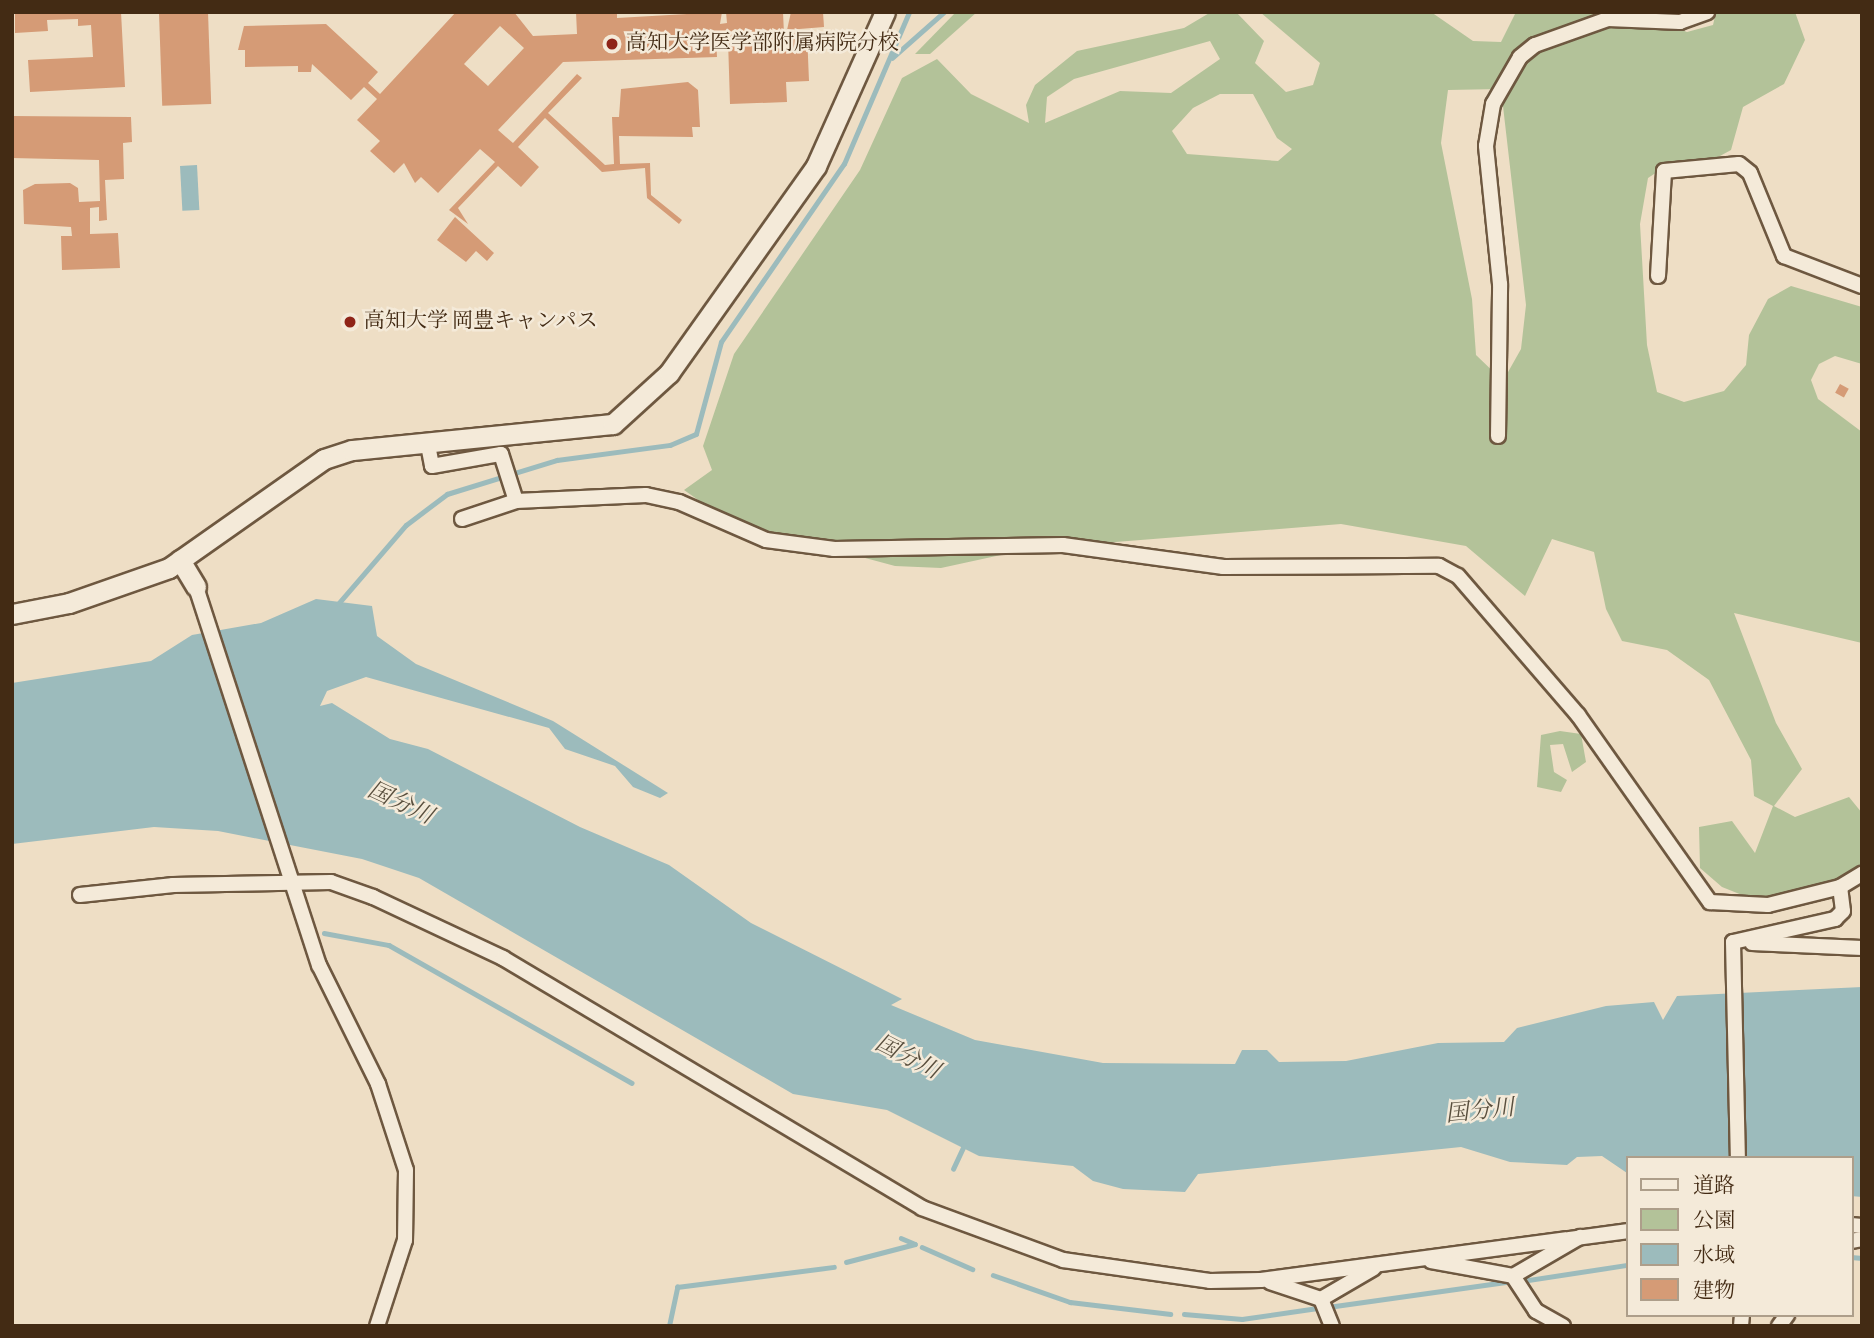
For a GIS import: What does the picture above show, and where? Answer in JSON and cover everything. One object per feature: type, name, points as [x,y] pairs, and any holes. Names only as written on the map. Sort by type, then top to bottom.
[{"type":"street","points":[[12,614],[119,588],[180,560],[324,460],[352,450],[428,445],[613,424],[642,403],[816,166],[885,12]]},
{"type":"street","points":[[1498,436],[1500,284],[1486,146],[1493,104],[1520,58],[1535,45],[1608,19],[1680,22],[1707,12]]},
{"type":"street","points":[[1658,276],[1664,171],[1739,164],[1750,173],[1784,256],[1862,286]]},
{"type":"street","points":[[428,445],[432,466],[501,454],[514,495]]},
{"type":"street","points":[[462,519],[514,495],[646,495],[679,502],[766,540],[834,549],[1063,545],[1223,567],[1439,566],[1458,576],[1570,704],[1710,902],[1745,908],[1840,887],[1862,874]]},
{"type":"street","points":[[180,560],[196,587],[295,880],[319,965],[376,1078],[406,1170],[405,1240],[377,1326]]},
{"type":"street","points":[[80,895],[173,885],[295,880],[331,882],[440,925],[891,1190],[987,1235],[1063,1260],[1168,1277],[1261,1280],[1626,1230]]},
{"type":"street","points":[[1733,947],[1835,919],[1843,911],[1840,887]]},
{"type":"street","points":[[1733,947],[1862,948]]},
{"type":"street","points":[[1733,947],[1738,1156]]},
{"type":"street","points":[[1419,1259],[1513,1276],[1581,1236]]},
{"type":"street","points":[[1261,1280],[1321,1299],[1381,1264]]},
{"type":"street","points":[[1513,1276],[1536,1311],[1563,1326]]},
{"type":"street","points":[[1321,1299],[1332,1326]]},
{"type":"green space","points":[[956,12],[977,12],[930,54],[915,54]]},
{"type":"green space","points":[[1211,12],[1236,12],[1264,41],[1255,63],[1286,92],[1313,85],[1320,63],[1260,12],[1431,12],[1473,41],[1501,42],[1516,12],[1633,12],[1687,32],[1713,25],[1716,12],[1795,12],[1805,40],[1784,84],[1743,107],[1731,150],[1707,163],[1669,164],[1648,178],[1640,224],[1647,345],[1657,392],[1684,402],[1724,391],[1746,365],[1749,335],[1768,299],[1791,286],[1862,307],[1862,364],[1835,356],[1819,364],[1811,380],[1818,399],[1862,432],[1862,643],[1734,613],[1776,723],[1802,769],[1774,806],[1795,817],[1849,797],[1862,813],[1862,878],[1762,903],[1722,887],[1700,868],[1699,827],[1732,821],[1755,853],[1773,806],[1754,796],[1751,760],[1709,680],[1667,650],[1622,641],[1606,609],[1594,552],[1552,539],[1525,596],[1466,546],[1341,524],[1028,549],[941,568],[895,566],[728,521],[684,490],[712,470],[703,446],[734,354],[860,170],[902,78],[937,59],[971,94],[1029,123],[1026,105],[1035,85],[1077,51],[1184,28]],"holes":[[[1210,41],[1220,59],[1171,93],[1120,91],[1045,123],[1047,97],[1074,79]],[[1501,89],[1526,305],[1521,349],[1503,381],[1476,355],[1472,299],[1441,143],[1448,90]],[[1220,94],[1253,94],[1277,138],[1292,149],[1278,161],[1187,154],[1172,131],[1193,108]]]},
{"type":"green space","points":[[1560,731],[1581,734],[1586,762],[1572,772],[1563,744],[1550,745],[1554,772],[1567,780],[1561,792],[1537,787],[1541,735]]},
{"type":"water","points":[[197,165],[199,210],[182,211],[180,166]]},
{"type":"water","name":"国分川","points":[[316,599],[372,606],[377,636],[416,664],[553,721],[668,793],[660,798],[633,787],[615,766],[565,749],[549,728],[366,677],[327,691],[320,706],[332,703],[390,739],[428,749],[580,827],[669,865],[751,923],[902,999],[891,1005],[975,1040],[1103,1063],[1235,1064],[1242,1050],[1267,1050],[1279,1062],[1346,1061],[1438,1043],[1504,1042],[1517,1028],[1606,1006],[1654,1002],[1663,1020],[1677,996],[1862,987],[1862,1197],[1853,1196],[1853,1156],[1626,1156],[1626,1172],[1602,1156],[1577,1157],[1567,1165],[1510,1162],[1461,1147],[1198,1174],[1185,1192],[1123,1189],[1093,1181],[1073,1166],[979,1156],[887,1110],[793,1094],[419,878],[362,859],[218,831],[154,827],[12,844],[12,683],[151,661],[192,635],[261,623]]},
{"type":"building","points":[[15,12],[121,12],[125,87],[30,92],[28,60],[93,57],[91,25],[78,26],[78,19],[47,20],[48,31],[15,33]]},
{"type":"building","points":[[208,12],[211,104],[162,106],[159,14]]},
{"type":"building","points":[[456,12],[514,12],[533,36],[577,34],[576,12],[617,12],[617,18],[722,12],[720,24],[727,23],[726,12],[783,12],[784,34],[807,33],[809,81],[786,82],[787,102],[730,104],[728,40],[716,40],[717,57],[563,62],[498,130],[513,143],[577,74],[582,78],[548,113],[605,165],[614,164],[612,117],[619,117],[621,89],[688,82],[698,90],[700,127],[692,127],[693,137],[619,136],[620,164],[650,163],[651,195],[682,220],[679,224],[647,198],[645,168],[602,172],[545,118],[518,147],[539,167],[521,187],[498,166],[458,208],[468,224],[449,210],[495,162],[480,149],[438,193],[421,177],[415,183],[404,163],[394,173],[370,151],[380,141],[357,120],[377,99],[364,87],[351,100],[312,64],[311,72],[298,72],[298,66],[245,67],[245,50],[238,50],[244,26],[326,24],[378,72],[368,83],[380,94]],"holes":[[[500,26],[524,48],[488,86],[464,64]]]},
{"type":"building","points":[[791,12],[823,12],[824,27],[787,30]]},
{"type":"building","points":[[12,116],[131,117],[132,142],[123,143],[124,179],[105,180],[107,220],[99,221],[99,207],[90,208],[90,234],[118,233],[120,268],[62,270],[61,236],[72,236],[71,227],[24,224],[23,190],[35,184],[70,183],[78,188],[79,202],[100,201],[99,160],[12,158]]},
{"type":"building","points":[[455,217],[494,253],[487,261],[476,251],[466,262],[437,240]]},
{"type":"building","points":[[1840,384],[1849,389],[1844,398],[1835,393]]},
{"type":"waterway","points":[[338,604],[406,525],[447,494],[557,460],[670,445],[696,434],[721,342],[844,164],[909,12]]},
{"type":"waterway","points":[[892,58],[944,12]]},
{"type":"waterway","points":[[324,933],[389,945],[632,1083]]},
{"type":"waterway","points":[[953,1169],[964,1145]]},
{"type":"waterway","points":[[901,1238],[915,1244]]},
{"type":"waterway","points":[[846,1262],[915,1244]]},
{"type":"waterway","points":[[922,1247],[972,1269]]},
{"type":"waterway","points":[[1853,1257],[1862,1258]]},
{"type":"waterway","points":[[1522,1281],[1626,1265]]},
{"type":"waterway","points":[[669,1326],[677,1287],[834,1267]]},
{"type":"waterway","points":[[993,1275],[1070,1302],[1170,1314]]},
{"type":"waterway","points":[[1328,1307],[1505,1282]]},
{"type":"waterway","points":[[1184,1314],[1242,1319],[1317,1308]]},
{"type":"place","name":"高知大学医学部附属病院分校","points":[[612,44]]},
{"type":"place","name":"高知大学 岡豊キャンパス","points":[[350,322]]}]
